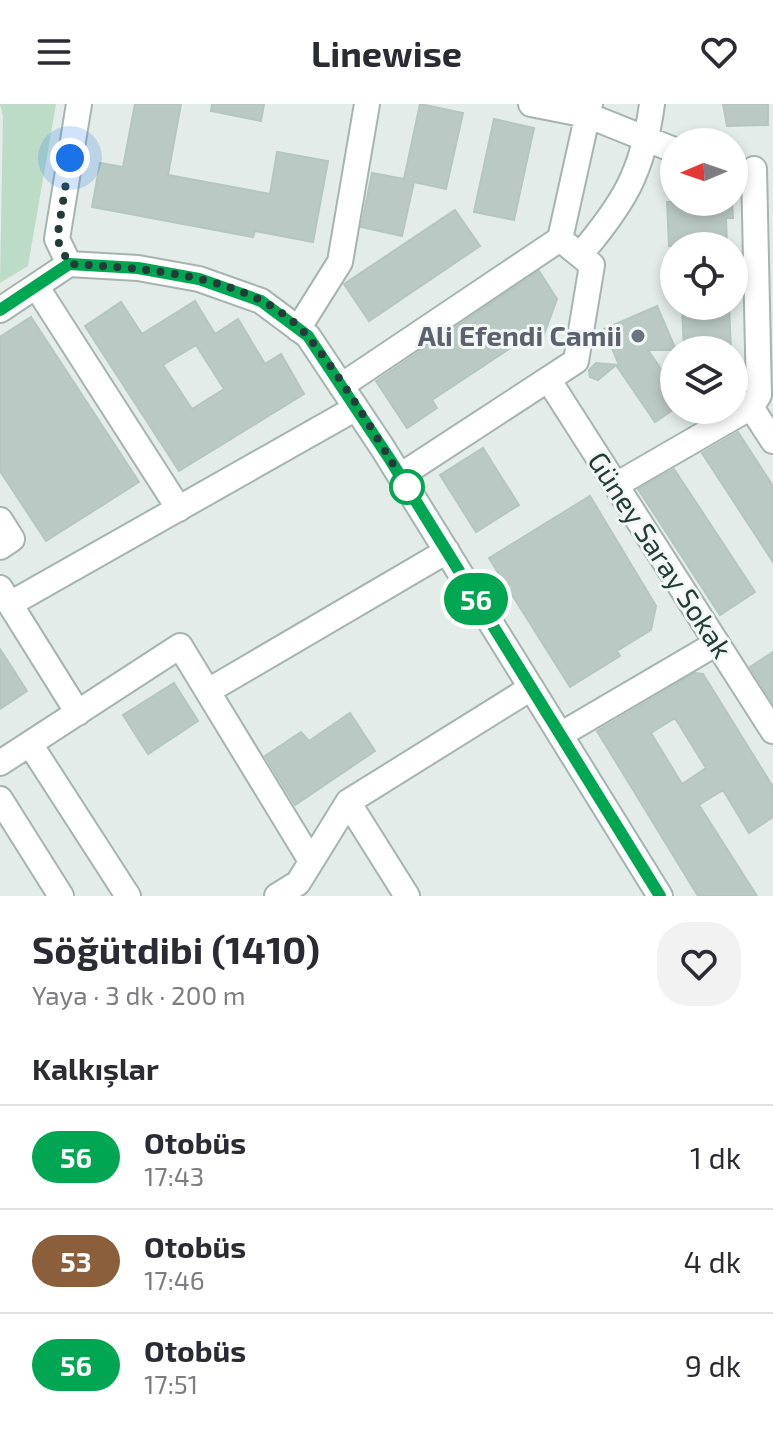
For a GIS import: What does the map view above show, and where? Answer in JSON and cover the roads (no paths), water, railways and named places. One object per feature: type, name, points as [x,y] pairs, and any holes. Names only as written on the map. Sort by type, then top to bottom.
[{"type":"street","points":[[69,264],[57,239],[79,104]]},
{"type":"street","points":[[298,329],[340,262],[367,104]]},
{"type":"street","points":[[531,104],[589,110],[660,145]]},
{"type":"street","points":[[580,255],[606,223],[640,168],[652,104]]},
{"type":"street","points":[[341,386],[560,239],[589,110]]},
{"type":"street","points":[[754,168],[761,392],[773,441]]},
{"type":"street","points":[[400,476],[576,361],[592,265],[560,239]]},
{"type":"street","points":[[0,310],[69,264],[138,268],[199,279],[261,301],[308,336],[400,476],[660,896]]},
{"type":"street","points":[[36,286],[179,509]]},
{"type":"street","name":"Güney Saray Sokak","points":[[548,379],[773,731]]},
{"type":"street","points":[[616,485],[761,392]]},
{"type":"street","points":[[78,713],[5,596],[179,509],[356,408]]},
{"type":"street","points":[[0,520],[12,539],[0,547]]},
{"type":"street","points":[[208,691],[447,551]]},
{"type":"street","points":[[560,735],[717,643]]},
{"type":"street","points":[[0,763],[180,646],[311,861]]},
{"type":"street","points":[[277,896],[298,883],[348,802],[531,688]]},
{"type":"street","points":[[30,744],[128,896]]},
{"type":"street","points":[[0,799],[61,896]]},
{"type":"street","points":[[348,802],[407,896]]},
{"type":"place","name":"Ali Efendi Camii","points":[[638,336]]}]
